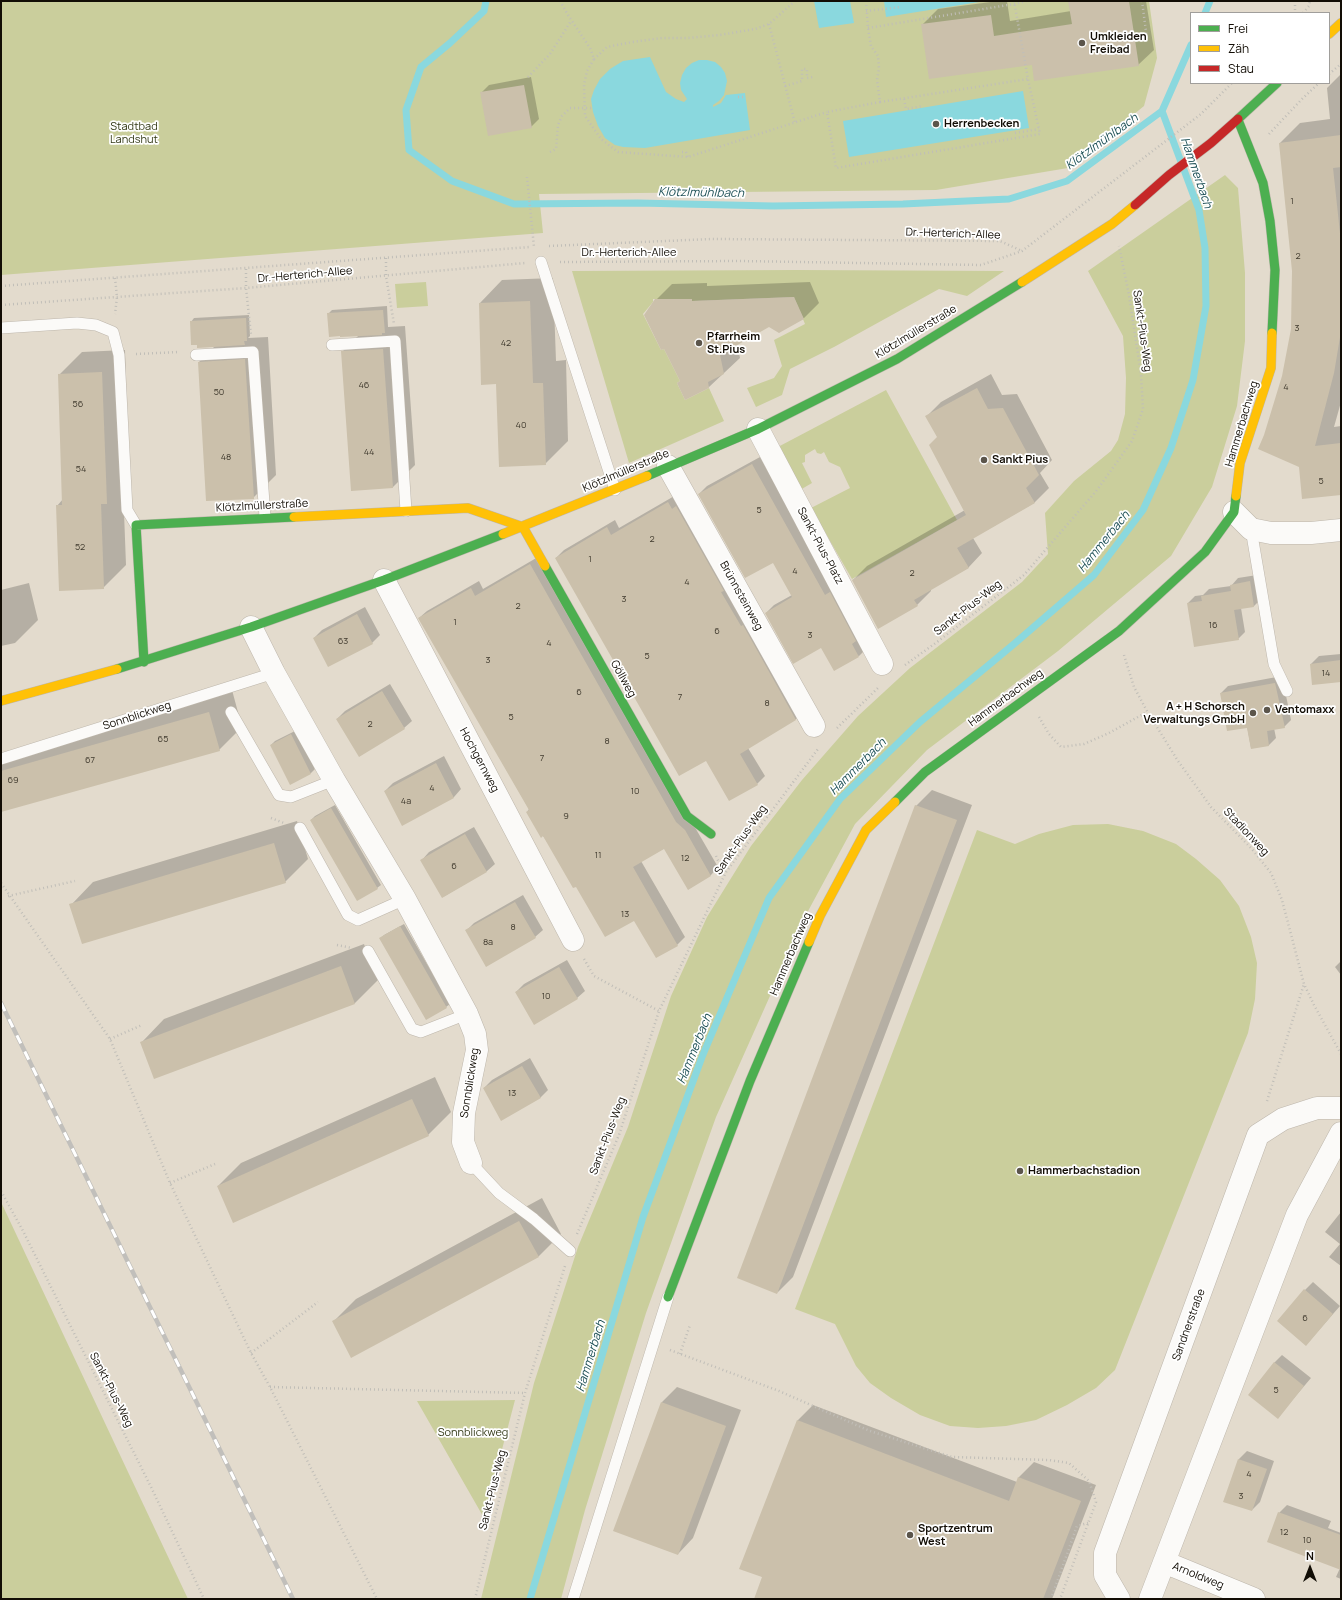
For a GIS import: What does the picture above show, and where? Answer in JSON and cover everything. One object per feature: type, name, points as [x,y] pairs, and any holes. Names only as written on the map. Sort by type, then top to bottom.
[{"type":"street","points":[[1330,33],[1341,23]]},
{"type":"street","name":"Klötzlmüllerstraße","points":[[1,701],[144,662],[251,627],[384,580],[615,490],[668,466],[758,429],[897,359],[1016,286],[1112,224],[1169,175],[1238,120],[1276,84]]},
{"type":"street","name":"Hammerbachweg","points":[[668,1297],[753,1074],[820,916],[866,830],[924,772],[1119,631],[1205,552],[1234,512],[1240,463],[1271,368],[1275,270],[1270,221],[1263,184],[1238,120]]},
{"type":"street","name":"Sankt-Pius-Platz","points":[[758,429],[892,665]]},
{"type":"street","name":"Brünnsteinweg","points":[[668,466],[822,735]]},
{"type":"street","name":"Klötzlmüllerstraße","points":[[136,525],[265,517],[468,508],[523,527]]},
{"type":"street","points":[[1234,512],[1251,529],[1271,534],[1311,533],[1341,530]]},
{"type":"street","points":[[136,525],[144,662]]},
{"type":"street","name":"Göllweg","points":[[523,527],[687,816],[711,834]]},
{"type":"street","name":"Hochgernweg","points":[[384,580],[573,940]]},
{"type":"street","name":"Sonnblickweg","points":[[251,627],[274,672],[334,780],[405,899],[467,1014],[475,1034],[477,1050],[464,1113],[463,1142],[471,1163]]},
{"type":"street","points":[[1258,1135],[1283,1119],[1317,1108],[1341,1108]]},
{"type":"street","points":[[1150,1599],[1297,1215],[1341,1133]]},
{"type":"street","name":"Sandnerstraße","points":[[1119,1599],[1105,1575],[1105,1552],[1258,1135]]},
{"type":"street","name":"Arnoldweg","points":[[1164,1562],[1254,1599]]},
{"type":"lane","points":[[541,262],[615,490]]},
{"type":"lane","points":[[1,328],[77,323],[96,324],[113,332],[119,355],[127,510],[136,525]]},
{"type":"lane","points":[[332,345],[395,341],[406,511]]},
{"type":"lane","points":[[196,356],[252,352],[265,517]]},
{"type":"lane","points":[[1251,529],[1274,664],[1288,691]]},
{"type":"lane","name":"Sonnblickweg","points":[[1,759],[274,672]]},
{"type":"lane","points":[[231,712],[279,795],[291,798],[334,780]]},
{"type":"lane","points":[[300,828],[348,915],[358,920],[405,899]]},
{"type":"lane","points":[[368,951],[412,1028],[421,1032],[467,1014]]},
{"type":"lane","name":"Sonnblickweg","points":[[471,1163],[499,1193],[534,1219],[570,1251]]},
{"type":"lane","points":[[573,1599],[668,1297]]},
{"type":"path","points":[[560,1],[571,21],[590,48],[594,59]]},
{"type":"path","points":[[795,1],[769,24],[754,29],[720,35],[688,38],[662,38],[608,47],[594,59],[587,71],[584,85],[585,116],[597,134],[618,152],[688,157],[827,112],[880,102],[1028,79]]},
{"type":"path","points":[[866,1],[871,46],[878,56],[879,68],[877,80],[880,102]]},
{"type":"path","points":[[868,28],[1026,1]]},
{"type":"path","points":[[1142,1],[1146,39]]},
{"type":"path","points":[[1295,1],[1295,12]]},
{"type":"path","points":[[1304,12],[1309,6],[1310,1]]},
{"type":"path","points":[[827,112],[836,168],[1040,134],[1014,3]]},
{"type":"path","points":[[866,11],[901,8]]},
{"type":"path","points":[[528,77],[550,54],[571,21]]},
{"type":"path","points":[[769,24],[795,123]]},
{"type":"path","points":[[1330,73],[1341,64]]},
{"type":"path","points":[[785,86],[802,81],[802,69],[807,69],[807,78],[813,77]]},
{"type":"path","points":[[1022,251],[1186,126],[1201,114],[1231,84]]},
{"type":"path","points":[[1251,154],[1318,84]]},
{"type":"path","points":[[738,97],[745,97]]},
{"type":"path","points":[[904,99],[906,109],[923,106]]},
{"type":"path","points":[[550,152],[556,148],[558,125],[562,116],[570,108],[592,108]]},
{"type":"path","points":[[1015,133],[1039,129]]},
{"type":"path","points":[[682,152],[686,152],[688,157]]},
{"type":"path","points":[[527,178],[532,214],[534,247]]},
{"type":"path","name":"Sankt-Pius-Weg","points":[[892,665],[937,642],[1024,575],[1097,490],[1132,442],[1142,409],[1141,374],[1130,295],[1121,253],[1112,224]]},
{"type":"path","name":"Dr.-Herterich-Allee","points":[[548,246],[712,238],[1000,241],[1022,251]]},
{"type":"path","name":"Dr.-Herterich-Allee","points":[[1,286],[541,246]]},
{"type":"path","name":"Dr.-Herterich-Allee","points":[[1,305],[246,288],[541,262],[740,261],[981,266],[1022,251]]},
{"type":"path","points":[[386,258],[386,276],[393,310],[395,341]]},
{"type":"path","points":[[246,269],[246,288],[252,352]]},
{"type":"path","points":[[113,332],[117,297],[115,278]]},
{"type":"path","points":[[119,355],[189,351],[196,356]]},
{"type":"path","name":"Stadionweg","points":[[1119,631],[1134,687],[1147,712],[1211,807],[1252,849],[1271,873],[1282,900],[1304,984],[1341,1054]]},
{"type":"path","name":"Sankt-Pius-Weg","points":[[475,1599],[525,1393],[570,1251],[620,1135],[659,1011],[726,872],[822,735],[880,686]]},
{"type":"path","points":[[1040,720],[1049,734],[1061,747],[1084,744],[1103,736],[1147,712]]},
{"type":"path","points":[[8,896],[75,881]]},
{"type":"path","points":[[1,883],[8,896],[110,1039],[170,1183],[251,1353],[270,1387],[377,1599]]},
{"type":"path","points":[[573,940],[594,976],[659,1011]]},
{"type":"path","points":[[1258,1135],[1274,1074],[1304,984]]},
{"type":"path","points":[[110,1039],[142,1024]]},
{"type":"path","points":[[170,1183],[215,1164]]},
{"type":"path","name":"Sankt-Pius-Weg","points":[[1,1191],[152,1489],[204,1599]]},
{"type":"path","points":[[251,1353],[318,1302]]},
{"type":"path","points":[[680,1354],[690,1325]]},
{"type":"path","points":[[653,1343],[779,1391],[870,1431],[952,1457],[1049,1460],[1069,1463],[1089,1481],[1096,1502],[1060,1599]]},
{"type":"path","points":[[270,1387],[525,1393]]},
{"type":"path","points":[[1050,1599],[1077,1526],[1089,1523]]},
{"type":"green space","name":"Stadtbad Landshut","points":[[1,1],[1149,1],[1157,58],[1144,106],[1068,168],[936,190],[539,194],[543,233],[1,275]]},
{"type":"green space","points":[[1225,175],[1238,188],[1245,273],[1245,341],[1237,406],[1212,487],[1171,556],[1058,651],[927,750],[855,824],[807,913],[716,1117],[646,1313],[585,1510],[561,1599],[481,1599],[534,1383],[578,1247],[628,1127],[671,996],[707,917],[751,846],[802,780],[858,716],[910,668],[1022,582],[1048,554],[1045,513],[1074,481],[1111,451],[1118,440],[1125,414],[1126,378],[1123,336],[1088,271]]},
{"type":"green space","points":[[572,271],[1004,271],[967,296],[939,289],[834,347],[790,369],[782,395],[756,407],[747,388],[774,378],[782,366],[774,340],[805,324],[794,297],[692,301],[692,299],[653,299],[653,302],[643,314],[661,350],[664,349],[680,381],[677,383],[685,400],[709,388],[724,421],[629,463]]},
{"type":"green space","points":[[426,282],[428,306],[397,308],[395,284]]},
{"type":"green space","points":[[886,390],[957,520],[852,579],[811,508],[850,488],[840,467],[829,462],[824,452],[821,454],[817,453],[815,449],[805,455],[805,462],[802,463],[812,483],[800,490],[776,448]]},
{"type":"green space","name":"Hammerbachstadion","points":[[1108,824],[1143,831],[1176,844],[1220,880],[1239,906],[1251,937],[1257,963],[1255,999],[1248,1033],[1115,1370],[1096,1388],[1067,1405],[1036,1420],[1006,1426],[978,1428],[950,1426],[920,1415],[891,1398],[870,1383],[856,1366],[835,1324],[795,1309],[977,830],[1015,844],[1039,834],[1073,825]]},
{"type":"green space","points":[[1,1202],[128,1472],[188,1599],[1,1599]]},
{"type":"green space","name":"Sonnblickweg","points":[[515,1400],[484,1518],[417,1401]]},
{"type":"water","points":[[814,1],[850,1],[854,23],[819,28]]},
{"type":"water","points":[[884,1],[979,1],[979,2],[886,17]]},
{"type":"water","points":[[650,57],[666,92],[676,99],[684,102],[687,99],[681,90],[680,83],[686,68],[699,60],[715,62],[725,73],[727,81],[724,95],[713,105],[713,107],[721,103],[726,95],[745,93],[750,130],[645,148],[615,145],[605,138],[598,126],[593,112],[591,99],[600,79],[610,69],[623,61]]},
{"type":"water","name":"Herrenbecken","points":[[1023,91],[1029,128],[849,157],[843,121]]},
{"type":"building","points":[[1068,1],[1129,1],[1139,66],[1034,81],[1032,65],[929,79],[921,24],[991,15],[994,36],[1072,24]]},
{"type":"building","points":[[524,85],[532,128],[488,136],[480,92]]},
{"type":"building","points":[[1341,135],[1341,167],[1333,168],[1341,243],[1340,337],[1334,373],[1315,446],[1341,443],[1341,495],[1302,499],[1299,467],[1258,449],[1264,435],[1282,376],[1291,329],[1292,271],[1279,143]]},
{"type":"building","name":"Pfarrheim St.Pius","points":[[794,297],[804,319],[779,333],[769,327],[720,355],[724,374],[708,382],[709,388],[685,400],[677,383],[680,381],[664,349],[661,350],[644,315],[655,299],[692,299],[692,301]]},
{"type":"building","points":[[530,301],[533,383],[543,383],[546,465],[499,467],[496,384],[481,385],[479,303]]},
{"type":"building","points":[[383,310],[385,333],[382,333],[382,335],[329,337],[327,313]]},
{"type":"building","points":[[246,318],[247,341],[244,341],[245,345],[197,348],[197,345],[191,345],[190,321]]},
{"type":"building","points":[[383,349],[393,488],[351,491],[341,351]]},
{"type":"building","points":[[245,359],[254,499],[206,501],[198,362]]},
{"type":"building","points":[[102,372],[107,504],[101,504],[104,589],[59,591],[56,505],[62,505],[58,374]]},
{"type":"building","name":"Sankt Pius","points":[[977,388],[988,409],[1003,408],[1039,475],[1026,488],[1035,503],[957,548],[969,568],[914,600],[918,606],[878,629],[852,580],[966,515],[929,445],[937,437],[925,416]]},
{"type":"building","points":[[752,464],[825,595],[830,592],[856,641],[852,644],[859,657],[834,671],[821,648],[793,664],[765,613],[792,597],[773,563],[745,578],[698,494]]},
{"type":"building","points":[[668,502],[672,509],[676,506],[724,591],[721,592],[741,626],[743,625],[796,720],[740,754],[758,785],[729,801],[706,761],[679,776],[555,558],[607,527],[611,535]]},
{"type":"building","points":[[530,564],[676,822],[685,830],[711,876],[688,890],[664,849],[633,867],[678,946],[656,958],[634,921],[605,937],[576,887],[573,888],[543,836],[541,838],[526,812],[529,810],[418,618],[471,588],[475,596]]},
{"type":"building","points":[[1250,581],[1254,607],[1234,610],[1239,640],[1194,647],[1187,603],[1202,601],[1201,596],[1231,591],[1230,585]]},
{"type":"building","points":[[357,614],[373,644],[328,667],[313,638]]},
{"type":"building","points":[[1341,660],[1341,682],[1312,685],[1310,664]]},
{"type":"building","points":[[1275,683],[1285,728],[1267,731],[1269,746],[1251,749],[1247,728],[1227,731],[1220,693]]},
{"type":"building","points":[[382,691],[405,729],[359,757],[336,719]]},
{"type":"building","points":[[209,712],[220,751],[1,812],[1,771]]},
{"type":"building","points":[[291,734],[311,774],[290,785],[270,745]]},
{"type":"building","points":[[436,763],[454,798],[402,826],[384,791]]},
{"type":"building","points":[[915,805],[957,820],[777,1294],[737,1278]]},
{"type":"building","points":[[331,808],[378,889],[357,901],[310,820]]},
{"type":"building","points":[[465,834],[487,872],[442,898],[420,860]]},
{"type":"building","points":[[274,843],[286,883],[82,944],[69,904]]},
{"type":"building","points":[[515,902],[536,938],[486,967],[465,930]]},
{"type":"building","points":[[400,926],[447,1008],[426,1020],[379,938]]},
{"type":"building","points":[[341,966],[355,1004],[154,1079],[140,1042]]},
{"type":"building","points":[[559,967],[578,999],[534,1025],[515,992]]},
{"type":"building","points":[[522,1066],[541,1098],[501,1121],[483,1088]]},
{"type":"building","points":[[412,1099],[429,1136],[233,1223],[217,1186]]},
{"type":"building","points":[[519,1221],[539,1257],[351,1358],[332,1321]]},
{"type":"building","points":[[1304,1289],[1333,1314],[1306,1346],[1277,1321]]},
{"type":"building","points":[[1274,1362],[1304,1386],[1278,1419],[1248,1395]]},
{"type":"building","points":[[661,1402],[726,1426],[678,1555],[613,1531]]},
{"type":"building","name":"Sportzentrum West","points":[[797,1420],[1009,1501],[1018,1477],[1081,1501],[1043,1599],[754,1599],[762,1577],[739,1569]]},
{"type":"building","points":[[1238,1459],[1267,1469],[1252,1511],[1223,1502]]},
{"type":"building","points":[[1278,1512],[1341,1535],[1341,1570],[1267,1542]]},
{"type":"waterway","name":"Klötzlmühlbach","points":[[486,1],[484,11],[450,43],[421,67],[406,110],[409,150],[452,181],[514,204],[638,203],[773,206],[903,204],[1009,199],[1067,181],[1162,111]]},
{"type":"waterway","name":"Hammerbach","points":[[1205,12],[1210,1]]},
{"type":"waterway","name":"Hammerbach","points":[[530,1599],[643,1217],[702,1057],[769,898],[840,799],[920,722],[1094,575],[1143,510],[1171,448],[1193,380],[1206,306],[1205,248],[1199,210],[1162,111],[1190,47]]},
{"type":"railway","points":[[1,1003],[293,1599]]},
{"type":"traffic: fast","points":[[1238,119],[1276,84]]},
{"type":"traffic: fast","points":[[1238,120],[1263,183],[1270,221],[1275,270],[1272,333]]},
{"type":"traffic: fast","points":[[647,476],[758,429],[897,359],[1022,282]]},
{"type":"traffic: fast","points":[[895,802],[925,772],[1119,631],[1205,552],[1234,512],[1236,496]]},
{"type":"traffic: fast","points":[[144,662],[136,525],[294,517]]},
{"type":"traffic: fast","points":[[117,669],[251,627],[384,580],[503,534]]},
{"type":"traffic: fast","points":[[545,566],[687,816],[711,834]]},
{"type":"traffic: fast","points":[[668,1297],[750,1081],[809,942]]},
{"type":"traffic: slow","points":[[1330,33],[1341,23]]},
{"type":"traffic: slow","points":[[1022,282],[1112,224],[1135,205]]},
{"type":"traffic: slow","points":[[1236,496],[1240,463],[1271,368],[1272,333]]},
{"type":"traffic: slow","points":[[503,534],[647,476]]},
{"type":"traffic: slow","points":[[294,517],[468,508],[523,527],[545,566]]},
{"type":"traffic: slow","points":[[1,701],[117,669]]},
{"type":"traffic: slow","points":[[809,942],[820,916],[866,830],[895,802]]},
{"type":"traffic: jam","points":[[1135,205],[1169,175],[1211,143],[1238,119]]},
{"type":"place","name":"Umkleiden Freibad","points":[[1082,43]]},
{"type":"place","name":"Herrenbecken","points":[[936,124]]},
{"type":"place","name":"Pfarrheim St.Pius","points":[[699,343]]},
{"type":"place","name":"Sankt Pius","points":[[984,460]]},
{"type":"place","name":"Ventomaxx","points":[[1267,710]]},
{"type":"place","name":"A + H Schorsch Verwaltungs GmbH","points":[[1253,713]]},
{"type":"place","name":"Hammerbachstadion","points":[[1020,1171]]},
{"type":"place","name":"Sportzentrum West","points":[[910,1535]]}]
